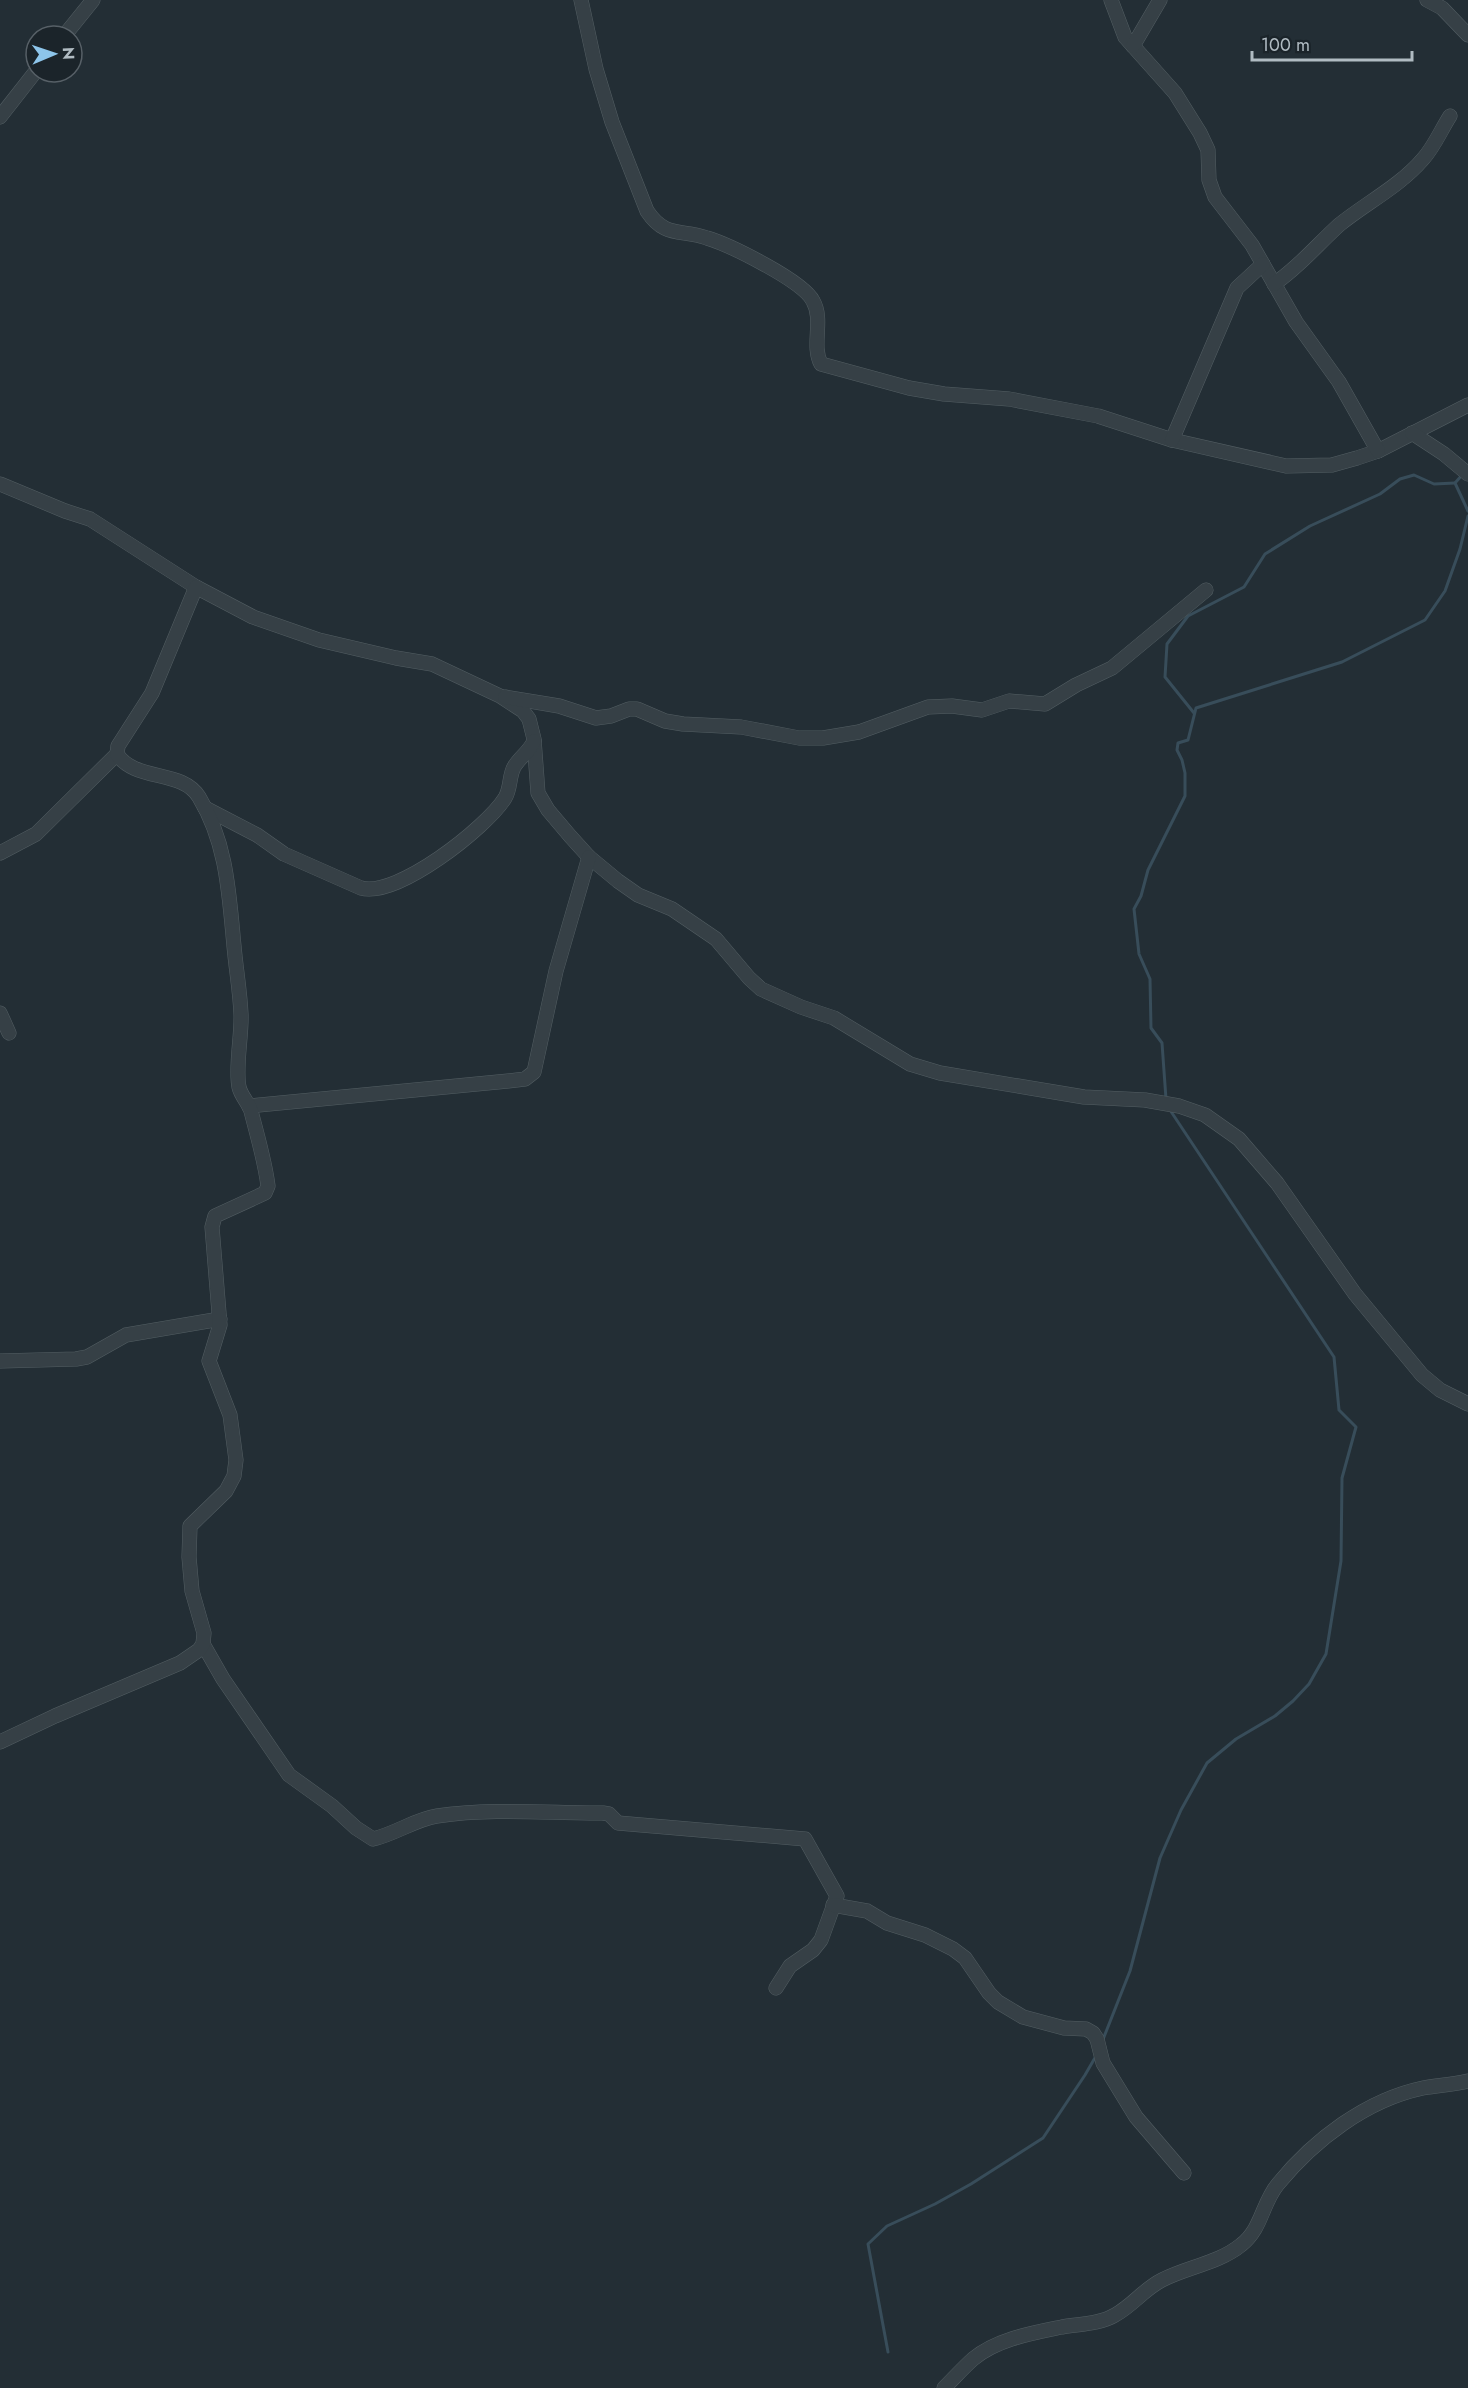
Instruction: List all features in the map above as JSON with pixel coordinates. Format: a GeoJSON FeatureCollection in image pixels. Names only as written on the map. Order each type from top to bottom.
{"type":"FeatureCollection","features":[{"type":"Feature","properties":{"kind":"street"},"geometry":{"type":"LineString","coordinates":[[74,24],[93,0]]}},
{"type":"Feature","properties":{"kind":"street"},"geometry":{"type":"LineString","coordinates":[[581,0],[596,69],[609,111],[647,211],[656,224],[665,230],[692,234],[722,244],[780,274],[810,297],[816,310],[817,356],[821,364],[909,388],[944,394],[1018,400],[1098,416],[1172,440],[1286,466],[1332,465],[1378,451],[1468,405]]}},
{"type":"Feature","properties":{"kind":"street"},"geometry":{"type":"LineString","coordinates":[[1111,0],[1125,37],[1175,93],[1190,114],[1208,150],[1209,180],[1215,197],[1235,220],[1296,322],[1339,382],[1378,451]]}},
{"type":"Feature","properties":{"kind":"street"},"geometry":{"type":"LineString","coordinates":[[1133,46],[1160,0]]}},
{"type":"Feature","properties":{"kind":"street"},"geometry":{"type":"LineString","coordinates":[[1427,0],[1442,9],[1468,35]]}},
{"type":"Feature","properties":{"kind":"street"},"geometry":{"type":"LineString","coordinates":[[0,117],[26,84]]}},
{"type":"Feature","properties":{"kind":"street"},"geometry":{"type":"LineString","coordinates":[[1274,284],[1298,266],[1344,222],[1378,198],[1416,166],[1430,150],[1450,116]]}},
{"type":"Feature","properties":{"kind":"street"},"geometry":{"type":"LineString","coordinates":[[1172,440],[1237,288],[1263,264]]}},
{"type":"Feature","properties":{"kind":"street"},"geometry":{"type":"LineString","coordinates":[[1412,433],[1444,454],[1468,474]]}},
{"type":"Feature","properties":{"kind":"street"},"geometry":{"type":"LineString","coordinates":[[0,484],[98,523],[196,586],[264,621],[318,640],[432,664],[500,696],[523,711],[529,718],[534,739],[537,785],[541,801],[589,857],[638,894],[672,909],[702,928],[716,939],[749,978],[761,988],[801,1006],[834,1017],[910,1064],[951,1075],[1084,1097],[1145,1100],[1179,1106],[1205,1115],[1239,1139],[1277,1183],[1355,1294],[1422,1375],[1440,1390],[1468,1404]]}},
{"type":"Feature","properties":{"kind":"street"},"geometry":{"type":"LineString","coordinates":[[0,853],[36,834],[117,754],[118,746],[152,693],[196,586]]}},
{"type":"Feature","properties":{"kind":"street"},"geometry":{"type":"LineString","coordinates":[[500,696],[559,706],[596,718],[605,718],[629,709],[637,709],[665,721],[683,724],[741,727],[799,738],[835,736],[859,732],[928,707],[941,705],[982,710],[1009,701],[1045,704],[1076,685],[1112,668],[1206,590]]}},
{"type":"Feature","properties":{"kind":"street"},"geometry":{"type":"LineString","coordinates":[[205,808],[257,835],[284,854],[361,888],[374,890],[395,885],[428,867],[480,825],[504,800],[513,768],[531,748],[534,739]]}},
{"type":"Feature","properties":{"kind":"street"},"geometry":{"type":"LineString","coordinates":[[117,754],[123,763],[189,787],[197,794],[205,808],[223,856],[230,893],[241,1013],[238,1084],[249,1106],[268,1186],[265,1193],[221,1212],[213,1221],[212,1241],[220,1318],[218,1337],[209,1361],[226,1399],[236,1460],[234,1476],[226,1491],[190,1526],[189,1557],[192,1591],[203,1627],[203,1644],[223,1679],[289,1775],[373,1839],[403,1830],[435,1816],[495,1813],[603,1813],[609,1814],[618,1823],[800,1837],[807,1841],[837,1893],[821,1940],[813,1950],[790,1966],[776,1988]]}},
{"type":"Feature","properties":{"kind":"street"},"geometry":{"type":"LineString","coordinates":[[249,1106],[508,1081],[525,1078],[534,1072],[556,971],[589,857]]}},
{"type":"Feature","properties":{"kind":"street"},"geometry":{"type":"LineString","coordinates":[[0,1013],[9,1034]]}},
{"type":"Feature","properties":{"kind":"street"},"geometry":{"type":"LineString","coordinates":[[0,1361],[87,1357],[126,1335],[220,1318]]}},
{"type":"Feature","properties":{"kind":"street"},"geometry":{"type":"LineString","coordinates":[[0,1742],[180,1663],[194,1655],[203,1644]]}},
{"type":"Feature","properties":{"kind":"street"},"geometry":{"type":"LineString","coordinates":[[833,1905],[867,1911],[889,1924],[925,1935],[953,1949],[965,1958],[989,1993],[998,2002],[1023,2017],[1064,2028],[1086,2029],[1093,2032],[1103,2063],[1136,2117],[1184,2173]]}},
{"type":"Feature","properties":{"kind":"street"},"geometry":{"type":"LineString","coordinates":[[944,2388],[974,2359],[987,2350],[1012,2339],[1113,2317],[1162,2279],[1226,2254],[1241,2245],[1256,2230],[1272,2190],[1291,2168],[1331,2133],[1359,2114],[1389,2098],[1423,2088],[1468,2081]]}},
{"type":"Feature","properties":{"kind":"waterway"},"geometry":{"type":"LineString","coordinates":[[1463,474],[1455,483],[1468,511]]}},
{"type":"Feature","properties":{"kind":"waterway"},"geometry":{"type":"LineString","coordinates":[[1194,713],[1165,677],[1167,644],[1188,616],[1244,587],[1265,554],[1310,526],[1380,494],[1400,479],[1414,475],[1434,484],[1455,483]]}},
{"type":"Feature","properties":{"kind":"waterway"},"geometry":{"type":"LineString","coordinates":[[1166,1099],[1162,1043],[1151,1028],[1150,979],[1139,954],[1134,909],[1141,896],[1148,870],[1185,796],[1185,773],[1177,750],[1178,743],[1188,740],[1196,708],[1342,662],[1425,620],[1445,591],[1460,549],[1468,516]]}},
{"type":"Feature","properties":{"kind":"waterway"},"geometry":{"type":"LineString","coordinates":[[1102,2042],[1130,1971],[1160,1858],[1181,1810],[1207,1763],[1236,1739],[1275,1716],[1293,1701],[1309,1684],[1326,1654],[1341,1561],[1342,1478],[1356,1427],[1339,1410],[1334,1357],[1170,1110]]}},
{"type":"Feature","properties":{"kind":"waterway"},"geometry":{"type":"LineString","coordinates":[[888,2352],[868,2244],[887,2226],[971,2184],[1043,2138],[1096,2056]]}}]}
